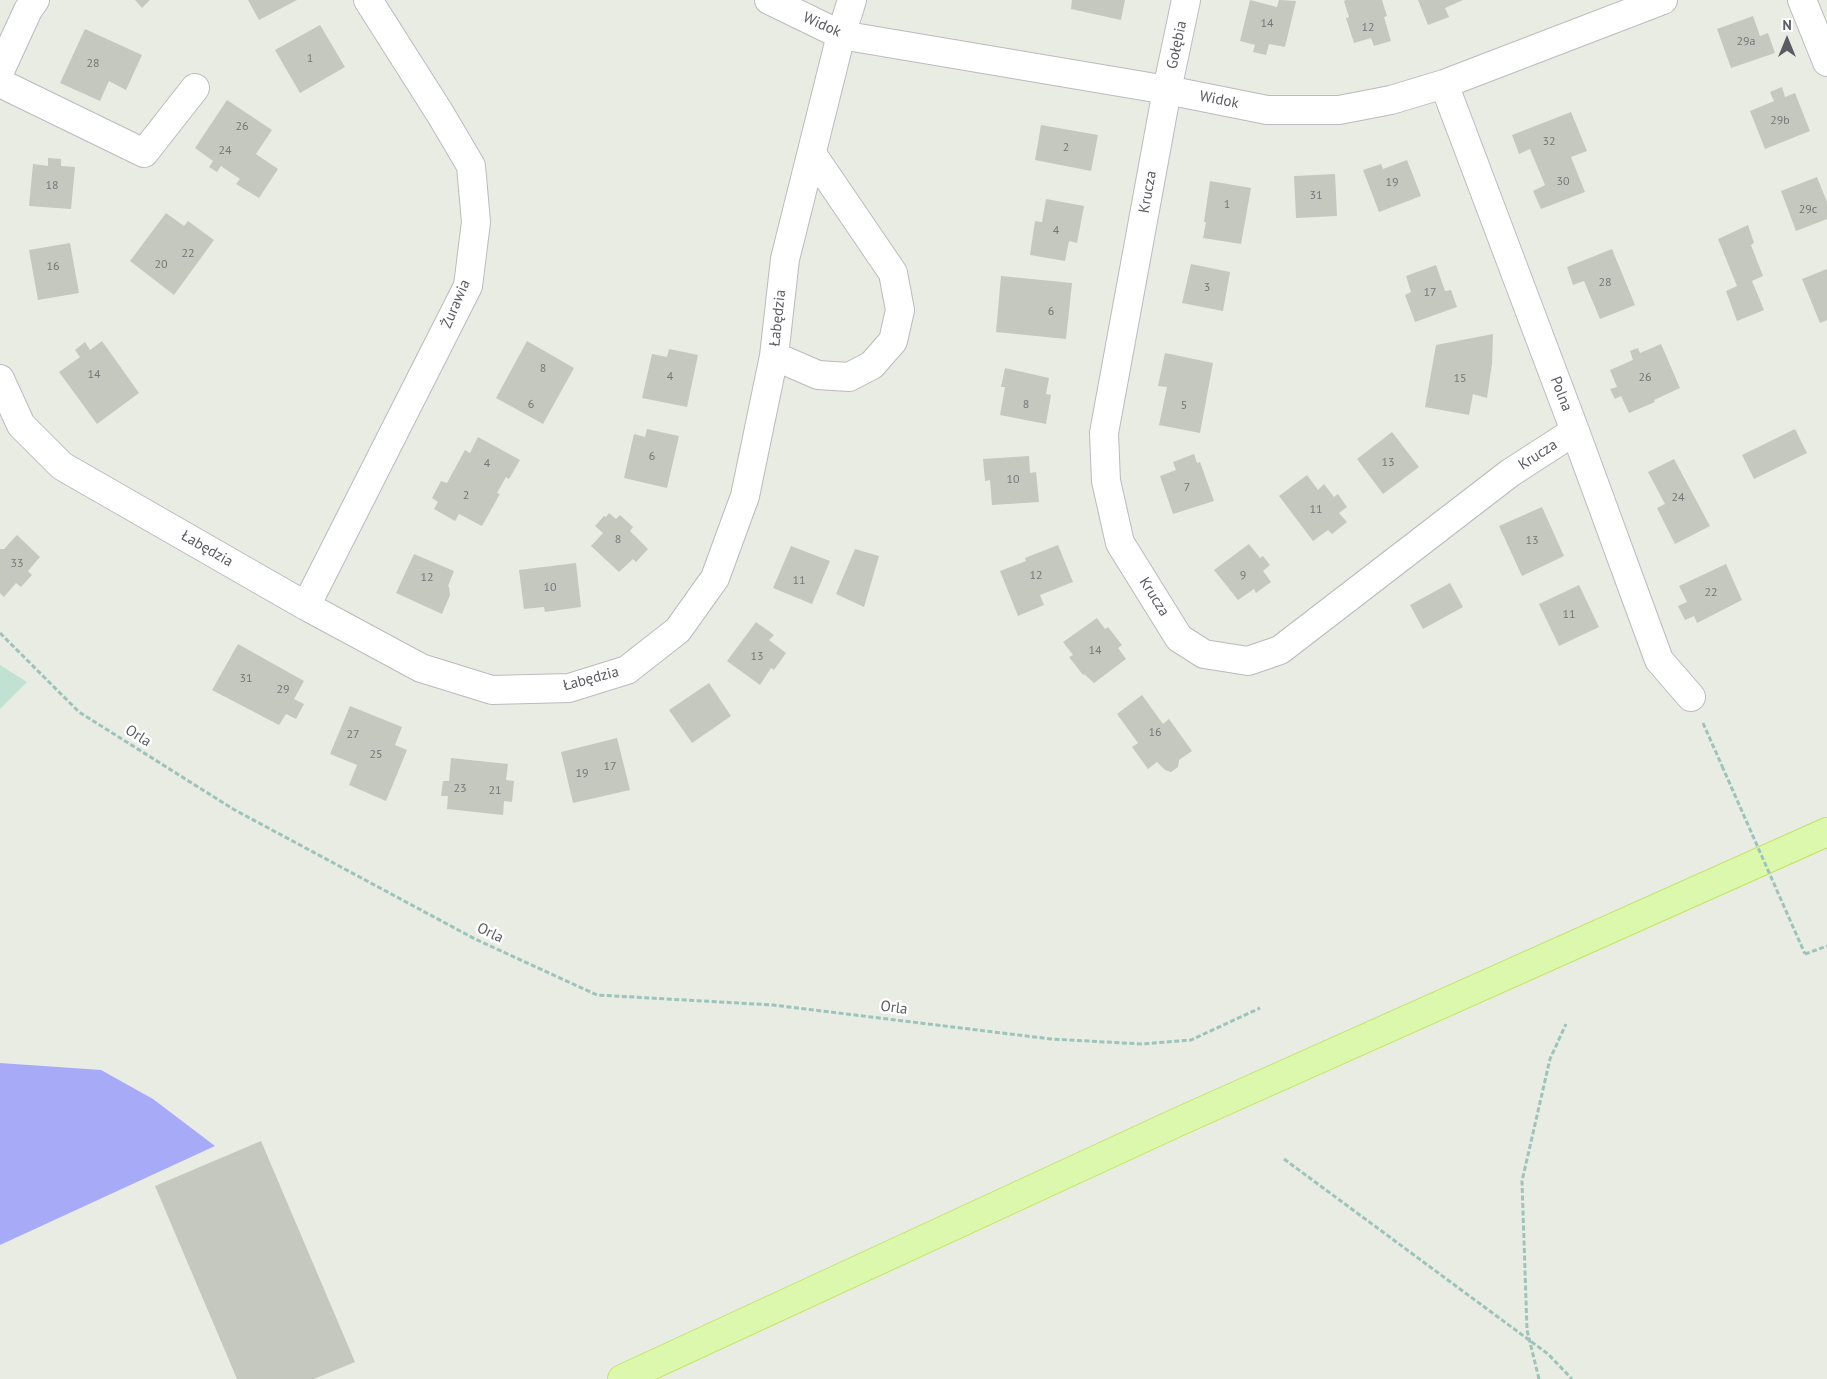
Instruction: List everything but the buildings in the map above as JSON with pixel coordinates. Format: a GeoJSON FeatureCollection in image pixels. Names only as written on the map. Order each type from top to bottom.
{"type":"FeatureCollection","features":[{"type":"Feature","properties":{"kind":"main road"},"geometry":{"type":"LineString","coordinates":[[622,1379],[1178,1122],[1827,832]]}},
{"type":"Feature","properties":{"kind":"street"},"geometry":{"type":"LineString","coordinates":[[0,71],[28,10],[35,0]]}},
{"type":"Feature","properties":{"kind":"street","name":"Żurawia"},"geometry":{"type":"LineString","coordinates":[[306,606],[468,286],[476,222],[470,166],[441,115],[368,0]]}},
{"type":"Feature","properties":{"kind":"street","name":"Widok"},"geometry":{"type":"LineString","coordinates":[[769,0],[841,35],[1167,90],[1267,110],[1339,110],[1391,100],[1444,84],[1663,0]]}},
{"type":"Feature","properties":{"kind":"street","name":"Łabędzia"},"geometry":{"type":"LineString","coordinates":[[0,379],[21,425],[62,466],[306,606],[421,668],[492,690],[569,688],[627,670],[678,630],[715,578],[745,496],[774,356],[785,259],[841,35],[852,0]]}},
{"type":"Feature","properties":{"kind":"street","name":"Gołębia"},"geometry":{"type":"LineString","coordinates":[[1167,90],[1186,0]]}},
{"type":"Feature","properties":{"kind":"street"},"geometry":{"type":"LineString","coordinates":[[1802,0],[1827,62]]}},
{"type":"Feature","properties":{"kind":"street"},"geometry":{"type":"LineString","coordinates":[[0,83],[144,153],[195,88]]}},
{"type":"Feature","properties":{"kind":"street","name":"Polna"},"geometry":{"type":"LineString","coordinates":[[1444,84],[1659,660],[1692,697]]}},
{"type":"Feature","properties":{"kind":"street","name":"Krucza"},"geometry":{"type":"LineString","coordinates":[[1167,90],[1104,433],[1106,481],[1120,543],[1179,638],[1204,654],[1248,661],[1280,650],[1510,473],[1575,431]]}},
{"type":"Feature","properties":{"kind":"street"},"geometry":{"type":"LineString","coordinates":[[774,356],[818,375],[849,377],[872,365],[893,341],[900,310],[893,273],[812,154]]}},
{"type":"Feature","properties":{"kind":"path","name":"Orla"},"geometry":{"type":"LineString","coordinates":[[0,633],[79,712],[233,809],[476,939],[597,996],[773,1005],[1051,1039],[1142,1044],[1191,1040],[1260,1008]]}},
{"type":"Feature","properties":{"kind":"path"},"geometry":{"type":"LineString","coordinates":[[1692,697],[1805,954],[1827,946]]}},
{"type":"Feature","properties":{"kind":"path"},"geometry":{"type":"LineString","coordinates":[[1538,1379],[1527,1330],[1522,1181],[1550,1059],[1566,1024]]}},
{"type":"Feature","properties":{"kind":"path"},"geometry":{"type":"LineString","coordinates":[[1284,1159],[1548,1354],[1572,1379]]}},
{"type":"Feature","properties":{"kind":"green space"},"geometry":{"type":"Polygon","coordinates":[[[0,665],[27,682],[0,709],[0,665]]]}},
{"type":"Feature","properties":{"kind":"water"},"geometry":{"type":"Polygon","coordinates":[[[0,1063],[101,1070],[153,1099],[215,1146],[0,1245],[0,1063]]]}}]}
